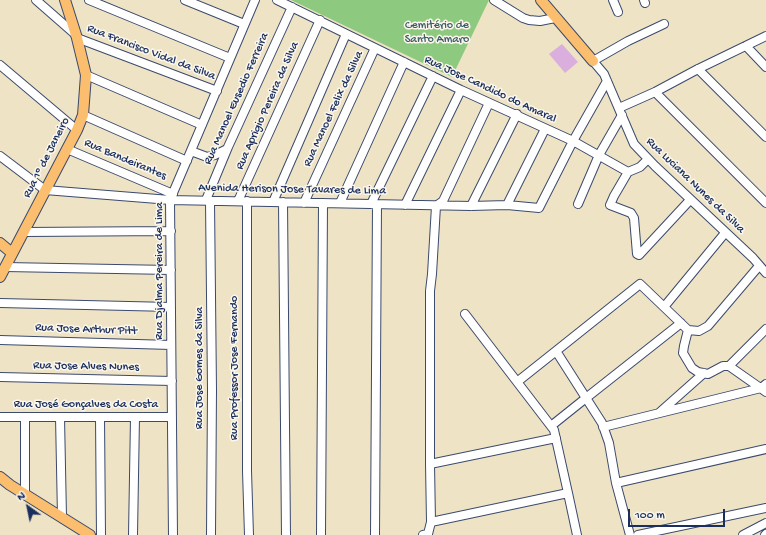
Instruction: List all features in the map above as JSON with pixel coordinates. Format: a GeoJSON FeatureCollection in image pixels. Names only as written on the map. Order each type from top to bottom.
{"type":"FeatureCollection","features":[{"type":"Feature","properties":{"kind":"main road","name":"Rua 1º de Janeiro"},"geometry":{"type":"LineString","coordinates":[[0,277],[77,130],[82,115],[86,75],[77,36],[65,0]]}},
{"type":"Feature","properties":{"kind":"main road"},"geometry":{"type":"LineString","coordinates":[[541,0],[593,61]]}},
{"type":"Feature","properties":{"kind":"main road"},"geometry":{"type":"LineString","coordinates":[[0,243],[12,253]]}},
{"type":"Feature","properties":{"kind":"main road"},"geometry":{"type":"LineString","coordinates":[[0,477],[90,535]]}},
{"type":"Feature","properties":{"kind":"street"},"geometry":{"type":"LineString","coordinates":[[36,0],[77,36]]}},
{"type":"Feature","properties":{"kind":"street"},"geometry":{"type":"LineString","coordinates":[[89,0],[230,58]]}},
{"type":"Feature","properties":{"kind":"street"},"geometry":{"type":"LineString","coordinates":[[185,0],[244,24]]}},
{"type":"Feature","properties":{"kind":"street","name":"Rua Djalma Pereira de Lima"},"geometry":{"type":"LineString","coordinates":[[173,535],[171,345],[172,197],[255,0]]}},
{"type":"Feature","properties":{"kind":"street","name":"Rua Jose Candido do Amaral"},"geometry":{"type":"LineString","coordinates":[[277,0],[461,90],[516,114],[599,155],[628,172]]}},
{"type":"Feature","properties":{"kind":"street"},"geometry":{"type":"LineString","coordinates":[[494,0],[523,18],[529,20],[540,22],[555,18]]}},
{"type":"Feature","properties":{"kind":"street"},"geometry":{"type":"LineString","coordinates":[[613,0],[618,12]]}},
{"type":"Feature","properties":{"kind":"street","name":"Rua Manoel Eusedio Ferreira"},"geometry":{"type":"LineString","coordinates":[[208,200],[227,149],[292,7]]}},
{"type":"Feature","properties":{"kind":"street","name":"Rua Aprigio Pereira da Silva"},"geometry":{"type":"LineString","coordinates":[[238,201],[320,20]]}},
{"type":"Feature","properties":{"kind":"street"},"geometry":{"type":"LineString","coordinates":[[593,61],[628,41],[664,24]]}},
{"type":"Feature","properties":{"kind":"street"},"geometry":{"type":"LineString","coordinates":[[273,202],[346,34]]}},
{"type":"Feature","properties":{"kind":"street","name":"Rua Francisco Vidal da Silva"},"geometry":{"type":"LineString","coordinates":[[77,36],[217,91]]}},
{"type":"Feature","properties":{"kind":"street"},"geometry":{"type":"LineString","coordinates":[[578,204],[599,155],[621,112],[698,69],[766,36]]}},
{"type":"Feature","properties":{"kind":"street"},"geometry":{"type":"LineString","coordinates":[[746,46],[766,67]]}},
{"type":"Feature","properties":{"kind":"street","name":"Rua Manoel Felix da Silva"},"geometry":{"type":"LineString","coordinates":[[304,203],[375,48]]}},
{"type":"Feature","properties":{"kind":"street","name":"Rua Luciana Nunes da Silva"},"geometry":{"type":"LineString","coordinates":[[593,61],[604,74],[634,144],[766,273]]}},
{"type":"Feature","properties":{"kind":"street"},"geometry":{"type":"LineString","coordinates":[[340,204],[404,62]]}},
{"type":"Feature","properties":{"kind":"street"},"geometry":{"type":"LineString","coordinates":[[0,65],[77,130]]}},
{"type":"Feature","properties":{"kind":"street"},"geometry":{"type":"LineString","coordinates":[[698,69],[766,137]]}},
{"type":"Feature","properties":{"kind":"street"},"geometry":{"type":"LineString","coordinates":[[86,75],[202,125]]}},
{"type":"Feature","properties":{"kind":"street"},"geometry":{"type":"LineString","coordinates":[[375,535],[374,204],[434,76]]}},
{"type":"Feature","properties":{"kind":"street"},"geometry":{"type":"LineString","coordinates":[[573,142],[607,81]]}},
{"type":"Feature","properties":{"kind":"street"},"geometry":{"type":"LineString","coordinates":[[406,205],[461,90]]}},
{"type":"Feature","properties":{"kind":"street"},"geometry":{"type":"LineString","coordinates":[[655,92],[766,203]]}},
{"type":"Feature","properties":{"kind":"street"},"geometry":{"type":"LineString","coordinates":[[423,535],[428,534],[431,522],[430,291],[436,206],[443,201],[489,103]]}},
{"type":"Feature","properties":{"kind":"street"},"geometry":{"type":"LineString","coordinates":[[472,206],[516,114]]}},
{"type":"Feature","properties":{"kind":"street"},"geometry":{"type":"LineString","coordinates":[[82,115],[187,161]]}},
{"type":"Feature","properties":{"kind":"street"},"geometry":{"type":"LineString","coordinates":[[507,205],[545,129]]}},
{"type":"Feature","properties":{"kind":"street","name":"Avenida Herison Jose Tavares de Lima"},"geometry":{"type":"LineString","coordinates":[[45,190],[208,200],[436,206],[507,205],[540,208],[573,142]]}},
{"type":"Feature","properties":{"kind":"street","name":"Rua Bandeirantes"},"geometry":{"type":"LineString","coordinates":[[67,149],[172,197]]}},
{"type":"Feature","properties":{"kind":"street"},"geometry":{"type":"LineString","coordinates":[[207,157],[227,149]]}},
{"type":"Feature","properties":{"kind":"street"},"geometry":{"type":"LineString","coordinates":[[191,151],[207,157],[215,164],[218,171]]}},
{"type":"Feature","properties":{"kind":"street"},"geometry":{"type":"LineString","coordinates":[[0,156],[45,190]]}},
{"type":"Feature","properties":{"kind":"street"},"geometry":{"type":"LineString","coordinates":[[648,159],[640,167],[628,172],[610,205],[631,213],[634,218],[638,255],[690,200]]}},
{"type":"Feature","properties":{"kind":"street","name":"Rua Jose Gomes da Silva"},"geometry":{"type":"LineString","coordinates":[[208,200],[212,390],[212,535]]}},
{"type":"Feature","properties":{"kind":"street","name":"Rua Professor Jose Fernando"},"geometry":{"type":"LineString","coordinates":[[247,201],[247,471],[249,535]]}},
{"type":"Feature","properties":{"kind":"street"},"geometry":{"type":"LineString","coordinates":[[283,202],[286,535]]}},
{"type":"Feature","properties":{"kind":"street"},"geometry":{"type":"LineString","coordinates":[[321,535],[324,203]]}},
{"type":"Feature","properties":{"kind":"street"},"geometry":{"type":"LineString","coordinates":[[24,232],[171,231]]}},
{"type":"Feature","properties":{"kind":"street"},"geometry":{"type":"LineString","coordinates":[[664,307],[725,233]]}},
{"type":"Feature","properties":{"kind":"street"},"geometry":{"type":"LineString","coordinates":[[517,382],[640,284],[688,330],[699,331],[708,326],[759,266]]}},
{"type":"Feature","properties":{"kind":"street"},"geometry":{"type":"LineString","coordinates":[[5,267],[171,270]]}},
{"type":"Feature","properties":{"kind":"street"},"geometry":{"type":"LineString","coordinates":[[0,302],[171,306]]}},
{"type":"Feature","properties":{"kind":"street"},"geometry":{"type":"LineString","coordinates":[[465,314],[554,430],[577,535]]}},
{"type":"Feature","properties":{"kind":"street"},"geometry":{"type":"LineString","coordinates":[[551,426],[681,323]]}},
{"type":"Feature","properties":{"kind":"street"},"geometry":{"type":"LineString","coordinates":[[729,366],[766,329]]}},
{"type":"Feature","properties":{"kind":"street"},"geometry":{"type":"LineString","coordinates":[[688,330],[683,353],[692,368],[698,372],[708,374],[723,366],[729,366],[764,388]]}},
{"type":"Feature","properties":{"kind":"street","name":"Rua Jose Arthur Pitt"},"geometry":{"type":"LineString","coordinates":[[0,340],[171,345]]}},
{"type":"Feature","properties":{"kind":"street"},"geometry":{"type":"LineString","coordinates":[[556,351],[603,427],[609,443],[616,483],[630,535]]}},
{"type":"Feature","properties":{"kind":"street"},"geometry":{"type":"LineString","coordinates":[[658,414],[704,373]]}},
{"type":"Feature","properties":{"kind":"street","name":"Rua Jose Alves Nunes"},"geometry":{"type":"LineString","coordinates":[[0,377],[172,381]]}},
{"type":"Feature","properties":{"kind":"street"},"geometry":{"type":"LineString","coordinates":[[603,427],[764,388]]}},
{"type":"Feature","properties":{"kind":"street","name":"Rua José Gonçalves da Costa"},"geometry":{"type":"LineString","coordinates":[[0,417],[172,418]]}},
{"type":"Feature","properties":{"kind":"street"},"geometry":{"type":"LineString","coordinates":[[25,494],[26,417]]}},
{"type":"Feature","properties":{"kind":"street"},"geometry":{"type":"LineString","coordinates":[[60,417],[62,517]]}},
{"type":"Feature","properties":{"kind":"street"},"geometry":{"type":"LineString","coordinates":[[100,417],[101,535]]}},
{"type":"Feature","properties":{"kind":"street"},"geometry":{"type":"LineString","coordinates":[[134,535],[135,417]]}},
{"type":"Feature","properties":{"kind":"street"},"geometry":{"type":"LineString","coordinates":[[430,464],[556,438]]}},
{"type":"Feature","properties":{"kind":"street"},"geometry":{"type":"LineString","coordinates":[[616,483],[766,449]]}},
{"type":"Feature","properties":{"kind":"street"},"geometry":{"type":"LineString","coordinates":[[431,522],[568,493]]}},
{"type":"Feature","properties":{"kind":"street"},"geometry":{"type":"LineString","coordinates":[[638,535],[766,508]]}},
{"type":"Feature","properties":{"kind":"street"},"geometry":{"type":"LineString","coordinates":[[743,535],[766,523]]}},
{"type":"Feature","properties":{"kind":"green space","name":"Cemitério de Santo Amaro"},"geometry":{"type":"Polygon","coordinates":[[[291,0],[489,0],[452,77],[291,0]]]}},
{"type":"Feature","properties":{"kind":"building"},"geometry":{"type":"Polygon","coordinates":[[[562,44],[578,62],[565,73],[549,54],[562,44]]]}}]}
